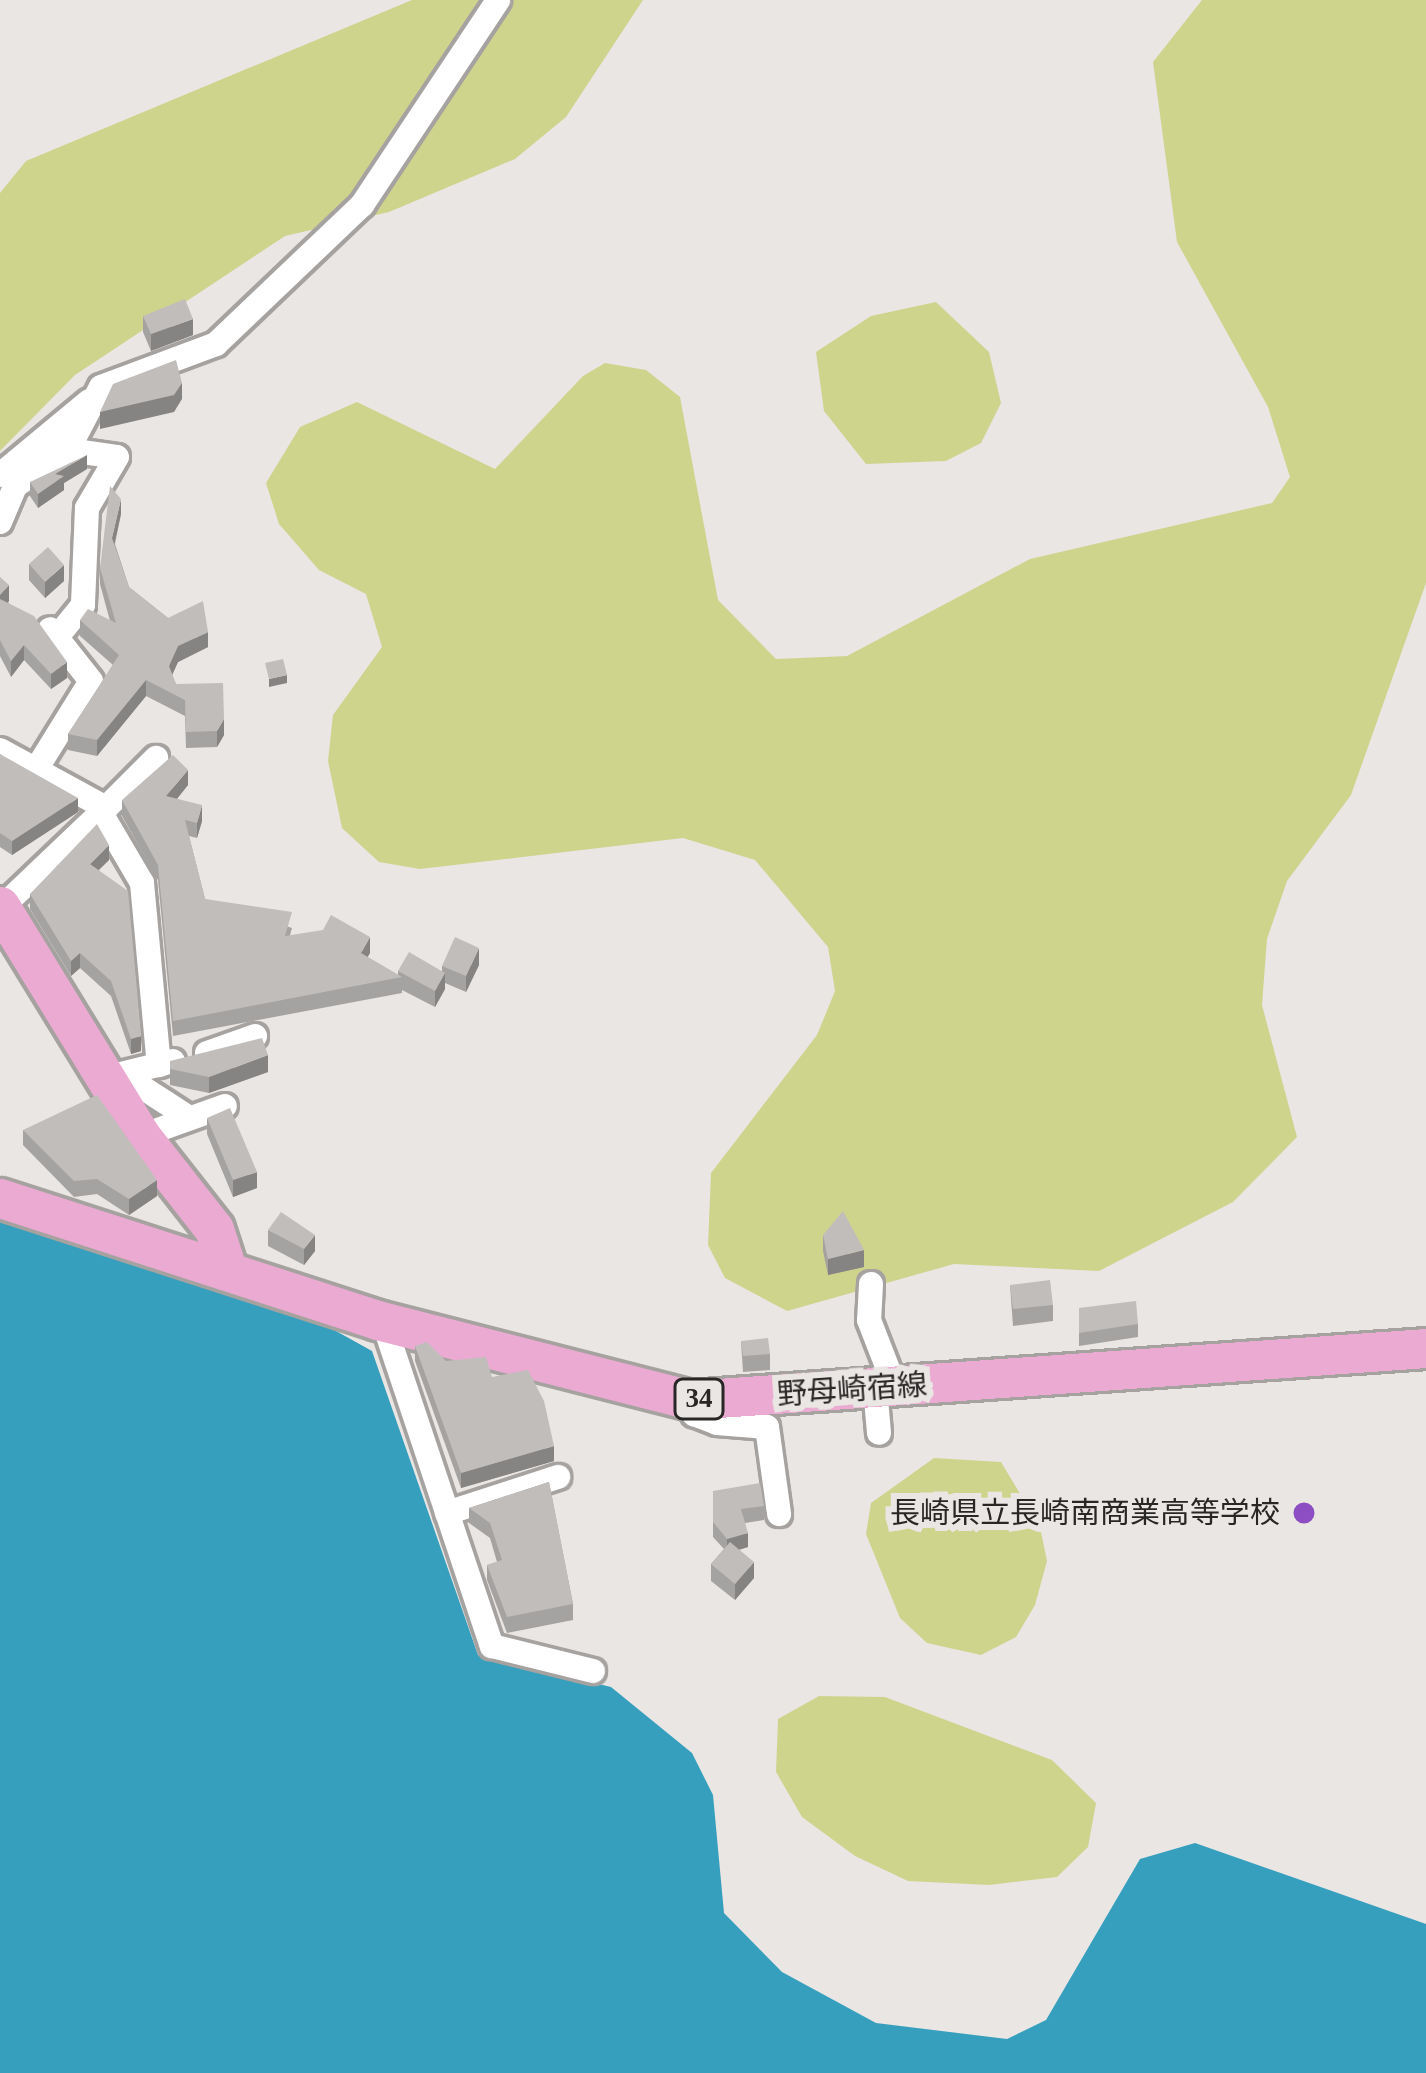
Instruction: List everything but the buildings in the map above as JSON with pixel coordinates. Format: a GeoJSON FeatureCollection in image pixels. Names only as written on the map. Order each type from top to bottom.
{"type":"FeatureCollection","features":[{"type":"Feature","properties":{"kind":"main road"},"geometry":{"type":"LineString","coordinates":[[0,907],[141,1136],[214,1228],[226,1265]]}},
{"type":"Feature","properties":{"kind":"main road","name":"野母崎宿線"},"geometry":{"type":"LineString","coordinates":[[0,1198],[226,1265],[383,1321],[690,1400],[1426,1348]]}},
{"type":"Feature","properties":{"kind":"street"},"geometry":{"type":"LineString","coordinates":[[0,476],[93,399],[216,344],[362,206],[498,0]]}},
{"type":"Feature","properties":{"kind":"street"},"geometry":{"type":"LineString","coordinates":[[0,522],[15,486],[68,450],[93,399]]}},
{"type":"Feature","properties":{"kind":"street"},"geometry":{"type":"LineString","coordinates":[[37,768],[90,689],[54,632],[83,605],[87,508],[119,463],[110,448],[68,450]]}},
{"type":"Feature","properties":{"kind":"street"},"geometry":{"type":"LineString","coordinates":[[0,750],[104,810],[142,883],[159,1065]]}},
{"type":"Feature","properties":{"kind":"street"},"geometry":{"type":"LineString","coordinates":[[0,907],[156,758]]}},
{"type":"Feature","properties":{"kind":"street"},"geometry":{"type":"LineString","coordinates":[[110,1086],[159,1065],[255,1036]]}},
{"type":"Feature","properties":{"kind":"street"},"geometry":{"type":"LineString","coordinates":[[110,1086],[136,1084],[185,1115]]}},
{"type":"Feature","properties":{"kind":"street"},"geometry":{"type":"LineString","coordinates":[[141,1136],[185,1115],[225,1106]]}},
{"type":"Feature","properties":{"kind":"street"},"geometry":{"type":"LineString","coordinates":[[871,1284],[869,1319],[885,1388],[879,1433]]}},
{"type":"Feature","properties":{"kind":"street"},"geometry":{"type":"LineString","coordinates":[[383,1321],[491,1646],[593,1672]]}},
{"type":"Feature","properties":{"kind":"street"},"geometry":{"type":"LineString","coordinates":[[690,1400],[716,1423],[767,1426],[778,1514]]}},
{"type":"Feature","properties":{"kind":"street"},"geometry":{"type":"LineString","coordinates":[[447,1513],[558,1477]]}},
{"type":"Feature","properties":{"kind":"green space"},"geometry":{"type":"Polygon","coordinates":[[[412,0],[643,0],[566,117],[515,159],[389,212],[285,236],[75,375],[0,451],[0,193],[26,161],[412,0]]]}},
{"type":"Feature","properties":{"kind":"green space"},"geometry":{"type":"Polygon","coordinates":[[[1202,0],[1426,0],[1426,583],[1351,795],[1287,881],[1267,939],[1262,1005],[1297,1137],[1233,1202],[1099,1271],[954,1264],[787,1311],[725,1278],[708,1245],[711,1173],[817,1035],[835,991],[828,947],[755,860],[683,838],[420,869],[379,862],[342,828],[328,761],[333,715],[382,647],[366,594],[319,570],[279,524],[266,483],[300,427],[357,402],[495,469],[583,376],[605,363],[646,370],[680,397],[718,600],[776,659],[847,656],[1030,559],[1272,503],[1290,477],[1268,407],[1177,242],[1153,62],[1202,0]]]}},
{"type":"Feature","properties":{"kind":"green space"},"geometry":{"type":"Polygon","coordinates":[[[936,302],[989,352],[1001,403],[981,443],[946,461],[866,464],[824,411],[816,352],[871,316],[936,302]]]}},
{"type":"Feature","properties":{"kind":"green space"},"geometry":{"type":"Polygon","coordinates":[[[934,1458],[1001,1462],[1040,1527],[1047,1561],[1035,1605],[1016,1637],[981,1655],[927,1643],[900,1618],[866,1534],[871,1503],[934,1458]]]}},
{"type":"Feature","properties":{"kind":"green space"},"geometry":{"type":"Polygon","coordinates":[[[819,1696],[885,1697],[1052,1760],[1096,1803],[1088,1847],[1057,1877],[989,1885],[908,1881],[855,1856],[802,1817],[776,1772],[778,1719],[819,1696]]]}},
{"type":"Feature","properties":{"kind":"water"},"geometry":{"type":"Polygon","coordinates":[[[0,1214],[264,1291],[372,1351],[478,1655],[611,1687],[692,1753],[713,1795],[724,1913],[782,1972],[876,2023],[1007,2039],[1046,2020],[1140,1859],[1195,1843],[1426,1924],[1426,2073],[0,2073],[0,1214]]]}},
{"type":"Feature","properties":{"kind":"place","name":"長崎県立長崎南商業高等学校"},"geometry":{"type":"Point","coordinates":[1304,1513]}}]}
